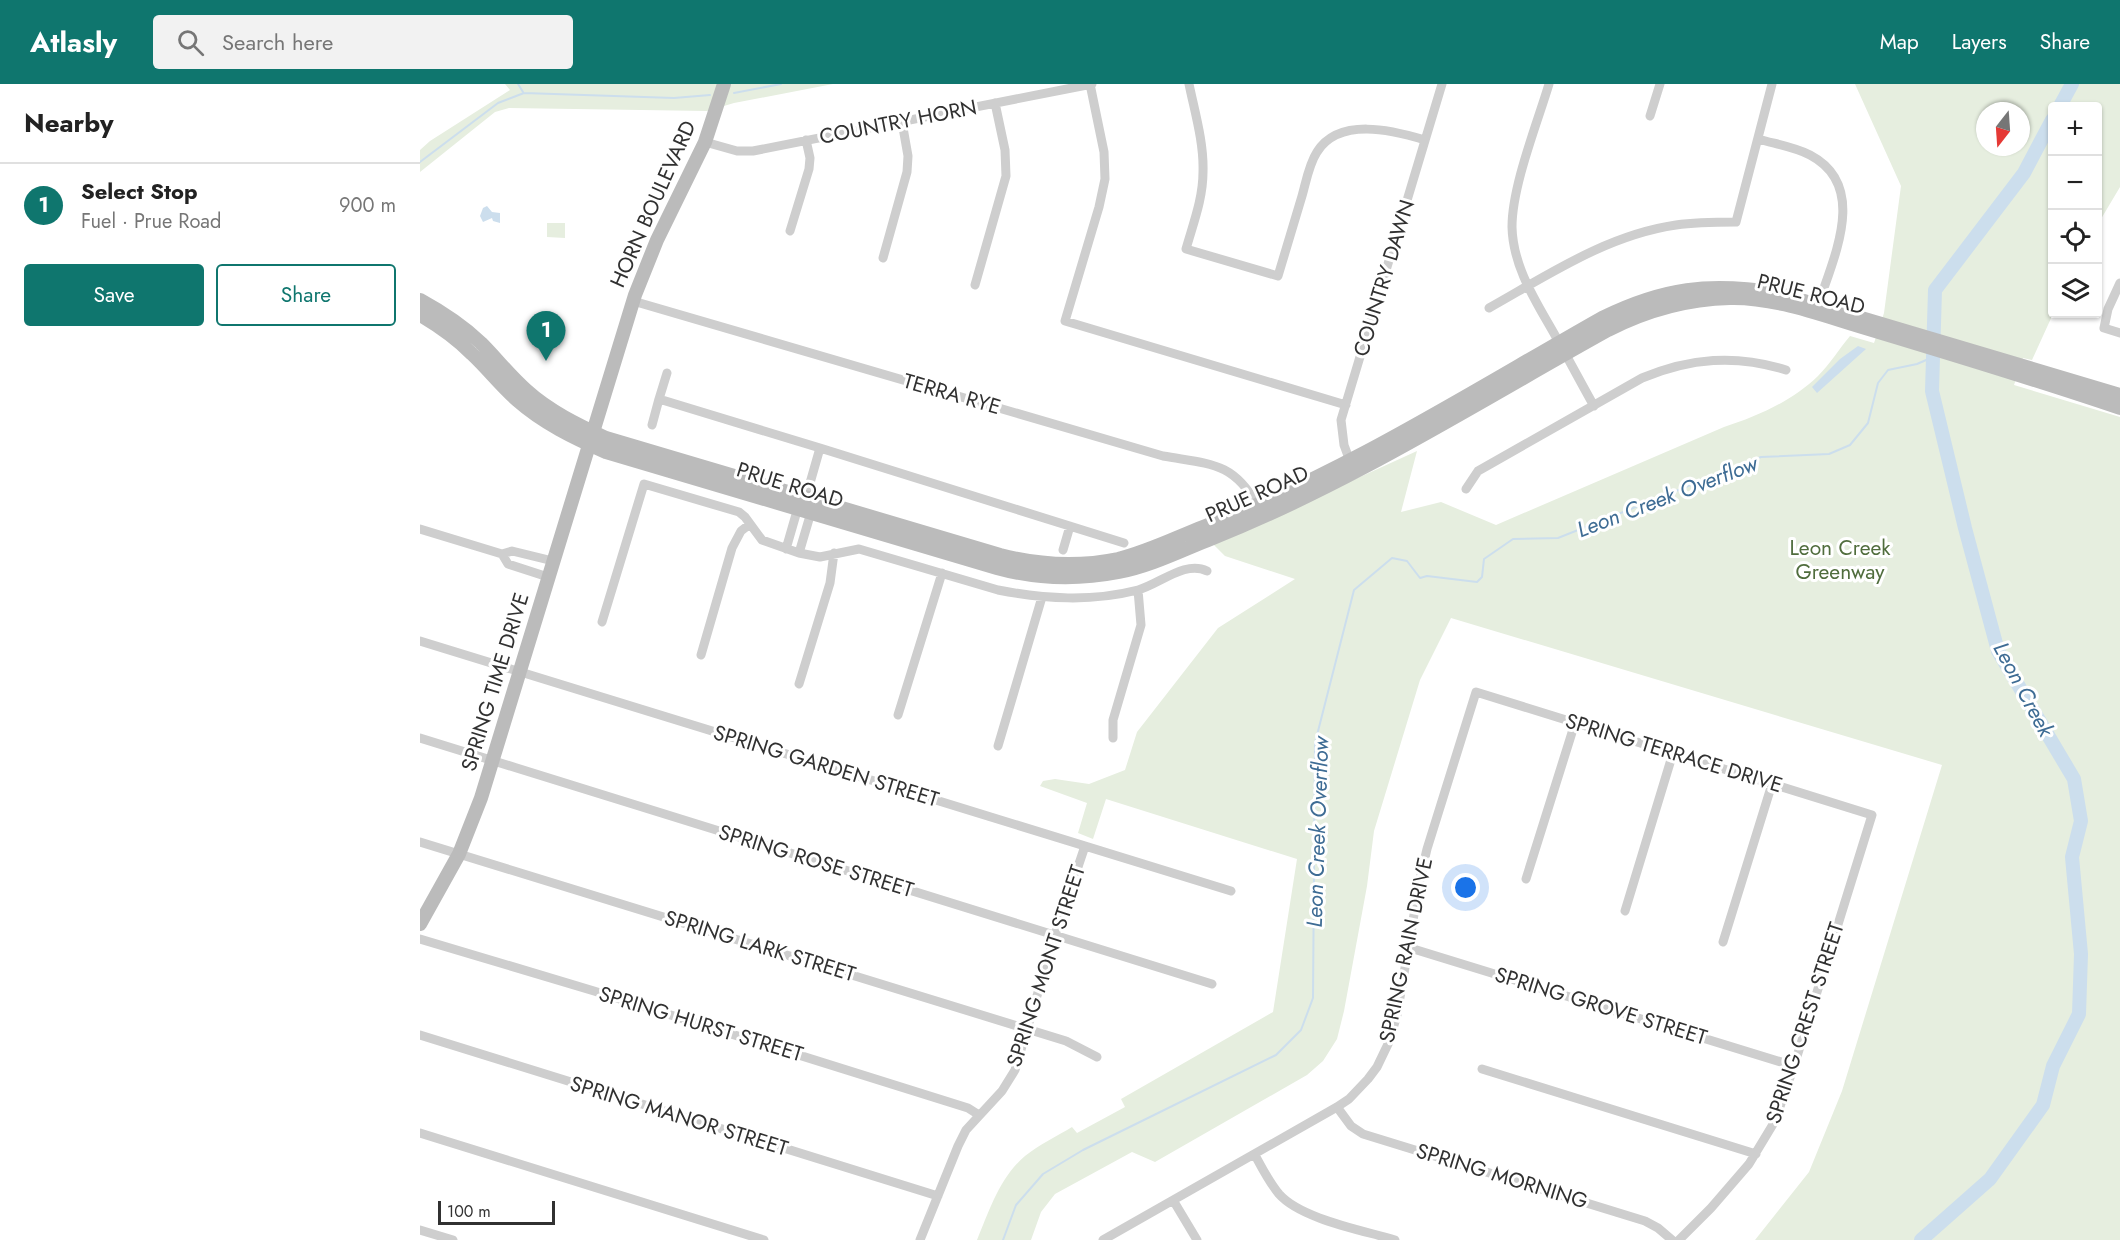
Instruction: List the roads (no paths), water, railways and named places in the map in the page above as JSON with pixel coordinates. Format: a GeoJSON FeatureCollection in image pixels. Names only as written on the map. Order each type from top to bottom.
{"type":"FeatureCollection","features":[{"type":"Feature","properties":{"kind":"main road","name":"HORN BOULEVARD"},"geometry":{"type":"LineString","coordinates":[[592,439],[633,301],[657,240],[705,142],[724,84]]}},
{"type":"Feature","properties":{"kind":"main road","name":"PRUE ROAD"},"geometry":{"type":"LineString","coordinates":[[1012,565],[1061,565],[1118,559],[1141,552],[1352,466],[1431,431],[1562,348],[1630,318],[1678,303],[1732,298],[1817,309],[2025,372],[2120,395]]}},
{"type":"Feature","properties":{"kind":"main road","name":"PRUE ROAD"},"geometry":{"type":"LineString","coordinates":[[421,305],[518,401],[561,430],[592,439],[606,452],[806,503],[1062,578],[1121,572],[1145,565],[1246,524],[1352,466]]}},
{"type":"Feature","properties":{"kind":"main road","name":"PRUE ROAD"},"geometry":{"type":"LineString","coordinates":[[2025,372],[2120,408]]}},
{"type":"Feature","properties":{"kind":"main road","name":"SPRING TIME DRIVE"},"geometry":{"type":"LineString","coordinates":[[420,924],[459,854],[472,824],[592,439]]}},
{"type":"Feature","properties":{"kind":"street","name":"COUNTRY HORN"},"geometry":{"type":"LineString","coordinates":[[705,142],[737,151],[753,151],[1091,84]]}},
{"type":"Feature","properties":{"kind":"street"},"geometry":{"type":"LineString","coordinates":[[1091,84],[1104,152],[1105,178],[1099,207],[1065,321],[1346,405]]}},
{"type":"Feature","properties":{"kind":"street"},"geometry":{"type":"LineString","coordinates":[[1189,84],[1201,145],[1203,172],[1197,212],[1186,249],[1278,276],[1312,161],[1324,142],[1339,134],[1368,130],[1401,133],[1425,140]]}},
{"type":"Feature","properties":{"kind":"street","name":"COUNTRY DAWN"},"geometry":{"type":"LineString","coordinates":[[1352,466],[1341,430],[1341,420],[1442,84]]}},
{"type":"Feature","properties":{"kind":"street"},"geometry":{"type":"LineString","coordinates":[[1549,84],[1514,206],[1512,228],[1516,251],[1527,286],[1594,406]]}},
{"type":"Feature","properties":{"kind":"street"},"geometry":{"type":"LineString","coordinates":[[1650,116],[1660,84]]}},
{"type":"Feature","properties":{"kind":"street"},"geometry":{"type":"LineString","coordinates":[[1489,308],[1587,252],[1625,238],[1675,225],[1736,222],[1772,84]]}},
{"type":"Feature","properties":{"kind":"street"},"geometry":{"type":"LineString","coordinates":[[975,285],[1006,176],[1005,150],[995,103]]}},
{"type":"Feature","properties":{"kind":"street"},"geometry":{"type":"LineString","coordinates":[[883,258],[907,172],[908,156],[902,122]]}},
{"type":"Feature","properties":{"kind":"street"},"geometry":{"type":"LineString","coordinates":[[1758,139],[1818,160],[1835,179],[1843,199],[1844,218],[1817,309]]}},
{"type":"Feature","properties":{"kind":"street"},"geometry":{"type":"LineString","coordinates":[[790,231],[808,170],[810,158],[806,140]]}},
{"type":"Feature","properties":{"kind":"street"},"geometry":{"type":"LineString","coordinates":[[2120,283],[2104,328],[2120,333]]}},
{"type":"Feature","properties":{"kind":"street","name":"TERRA RYE"},"geometry":{"type":"LineString","coordinates":[[633,301],[1163,456],[1201,461],[1236,476],[1248,488],[1257,505]]}},
{"type":"Feature","properties":{"kind":"street"},"geometry":{"type":"LineString","coordinates":[[1466,489],[1478,471],[1642,378],[1666,368],[1697,361],[1721,359],[1746,360],[1786,370]]}},
{"type":"Feature","properties":{"kind":"street"},"geometry":{"type":"LineString","coordinates":[[652,425],[667,373]]}},
{"type":"Feature","properties":{"kind":"street"},"geometry":{"type":"LineString","coordinates":[[660,399],[1124,543]]}},
{"type":"Feature","properties":{"kind":"street"},"geometry":{"type":"LineString","coordinates":[[799,553],[806,532],[806,503],[820,448]]}},
{"type":"Feature","properties":{"kind":"street"},"geometry":{"type":"LineString","coordinates":[[602,622],[644,484],[739,512],[762,540],[799,553],[820,557],[859,549],[998,590],[1042,597],[1088,598],[1152,586],[1186,568],[1194,567],[1207,571]]}},
{"type":"Feature","properties":{"kind":"street"},"geometry":{"type":"LineString","coordinates":[[786,549],[792,528],[806,503]]}},
{"type":"Feature","properties":{"kind":"street"},"geometry":{"type":"LineString","coordinates":[[701,655],[732,548],[741,531],[750,524]]}},
{"type":"Feature","properties":{"kind":"street"},"geometry":{"type":"LineString","coordinates":[[1063,550],[1070,526]]}},
{"type":"Feature","properties":{"kind":"street"},"geometry":{"type":"LineString","coordinates":[[792,528],[806,532]]}},
{"type":"Feature","properties":{"kind":"street"},"geometry":{"type":"LineString","coordinates":[[420,529],[502,554],[512,551],[553,561]]}},
{"type":"Feature","properties":{"kind":"street"},"geometry":{"type":"LineString","coordinates":[[520,568],[525,553]]}},
{"type":"Feature","properties":{"kind":"street"},"geometry":{"type":"LineString","coordinates":[[799,684],[830,583],[834,553]]}},
{"type":"Feature","properties":{"kind":"street"},"geometry":{"type":"LineString","coordinates":[[502,554],[508,564],[548,577]]}},
{"type":"Feature","properties":{"kind":"street"},"geometry":{"type":"LineString","coordinates":[[898,715],[942,573]]}},
{"type":"Feature","properties":{"kind":"street"},"geometry":{"type":"LineString","coordinates":[[1113,738],[1113,720],[1141,625],[1138,590]]}},
{"type":"Feature","properties":{"kind":"street"},"geometry":{"type":"LineString","coordinates":[[998,746],[1042,597]]}},
{"type":"Feature","properties":{"kind":"street","name":"SPRING GARDEN STREET"},"geometry":{"type":"LineString","coordinates":[[420,640],[1231,891]]}},
{"type":"Feature","properties":{"kind":"street","name":"SPRING TERRACE DRIVE"},"geometry":{"type":"LineString","coordinates":[[1476,692],[1872,815]]}},
{"type":"Feature","properties":{"kind":"street","name":"SPRING RAIN DRIVE"},"geometry":{"type":"LineString","coordinates":[[1103,1240],[1337,1107],[1368,1079],[1389,1042],[1427,849],[1476,692]]}},
{"type":"Feature","properties":{"kind":"street"},"geometry":{"type":"LineString","coordinates":[[1526,879],[1575,723]]}},
{"type":"Feature","properties":{"kind":"street","name":"SPRING ROSE STREET"},"geometry":{"type":"LineString","coordinates":[[420,738],[1212,984]]}},
{"type":"Feature","properties":{"kind":"street"},"geometry":{"type":"LineString","coordinates":[[1625,911],[1673,753]]}},
{"type":"Feature","properties":{"kind":"street"},"geometry":{"type":"LineString","coordinates":[[1723,942],[1772,784]]}},
{"type":"Feature","properties":{"kind":"street","name":"SPRING CREST STREET"},"geometry":{"type":"LineString","coordinates":[[1679,1240],[1730,1187],[1756,1154],[1778,1112],[1872,815]]}},
{"type":"Feature","properties":{"kind":"street","name":"SPRING LARK STREET"},"geometry":{"type":"LineString","coordinates":[[420,842],[1066,1041],[1097,1058]]}},
{"type":"Feature","properties":{"kind":"street","name":"SPRING MONT STREET"},"geometry":{"type":"LineString","coordinates":[[920,1240],[966,1130],[1006,1086],[1015,1070],[1055,934],[1085,846]]}},
{"type":"Feature","properties":{"kind":"street","name":"SPRING HURST STREET"},"geometry":{"type":"LineString","coordinates":[[420,939],[968,1108],[979,1115]]}},
{"type":"Feature","properties":{"kind":"street","name":"SPRING GROVE STREET"},"geometry":{"type":"LineString","coordinates":[[1407,947],[1794,1066]]}},
{"type":"Feature","properties":{"kind":"street","name":"SPRING MANOR STREET"},"geometry":{"type":"LineString","coordinates":[[420,1035],[938,1196]]}},
{"type":"Feature","properties":{"kind":"street"},"geometry":{"type":"LineString","coordinates":[[1482,1069],[1756,1154]]}},
{"type":"Feature","properties":{"kind":"street","name":"SPRING MORNING"},"geometry":{"type":"LineString","coordinates":[[1337,1107],[1346,1121],[1356,1131],[1363,1134],[1645,1221],[1672,1240]]}},
{"type":"Feature","properties":{"kind":"street"},"geometry":{"type":"LineString","coordinates":[[420,1133],[765,1240]]}},
{"type":"Feature","properties":{"kind":"street"},"geometry":{"type":"LineString","coordinates":[[1255,1155],[1280,1195],[1298,1209],[1395,1240]]}},
{"type":"Feature","properties":{"kind":"street"},"geometry":{"type":"LineString","coordinates":[[1173,1200],[1197,1240]]}},
{"type":"Feature","properties":{"kind":"street"},"geometry":{"type":"LineString","coordinates":[[420,1230],[453,1240]]}},
{"type":"Feature","properties":{"kind":"water"},"geometry":{"type":"Polygon","coordinates":[[[487,206],[492,212],[500,213],[500,223],[493,221],[492,218],[483,222],[480,216],[483,208],[487,206]]]}},
{"type":"Feature","properties":{"kind":"water"},"geometry":{"type":"Polygon","coordinates":[[[1858,346],[1866,349],[1817,393],[1812,387],[1840,359],[1858,346]]]}},
{"type":"Feature","properties":{"kind":"waterway"},"geometry":{"type":"LineString","coordinates":[[518,84],[523,92]]}},
{"type":"Feature","properties":{"kind":"waterway"},"geometry":{"type":"LineString","coordinates":[[734,93],[781,84]]}},
{"type":"Feature","properties":{"kind":"waterway","name":"Leon Creek"},"geometry":{"type":"LineString","coordinates":[[2062,102],[2072,84]]}},
{"type":"Feature","properties":{"kind":"waterway"},"geometry":{"type":"LineString","coordinates":[[420,162],[498,103],[524,93],[674,98],[710,95]]}},
{"type":"Feature","properties":{"kind":"waterway","name":"Leon Creek"},"geometry":{"type":"LineString","coordinates":[[1921,1240],[1990,1179],[2043,1105],[2053,1066],[2079,1014],[2081,954],[2072,857],[2081,821],[2074,779],[1998,651],[1932,391],[1935,290],[2024,173],[2048,128]]}},
{"type":"Feature","properties":{"kind":"waterway","name":"Leon Creek Overflow"},"geometry":{"type":"LineString","coordinates":[[1003,1240],[1016,1205],[1043,1174],[1083,1150],[1276,1055],[1301,1030],[1313,998],[1315,743],[1354,590],[1392,558],[1407,561],[1420,578],[1427,576],[1477,582],[1482,577],[1484,559],[1513,539],[1558,538],[1761,457],[1829,454],[1850,445],[1868,423],[1878,383],[1888,370],[1917,364],[1933,357]]}},
{"type":"Feature","properties":{"kind":"place","name":"Select Stop"},"geometry":{"type":"Point","coordinates":[546,361]}},
{"type":"Feature","properties":{"kind":"park label","name":"Leon Creek Greenway"},"geometry":{"type":"Point","coordinates":[1840,560]}}]}
